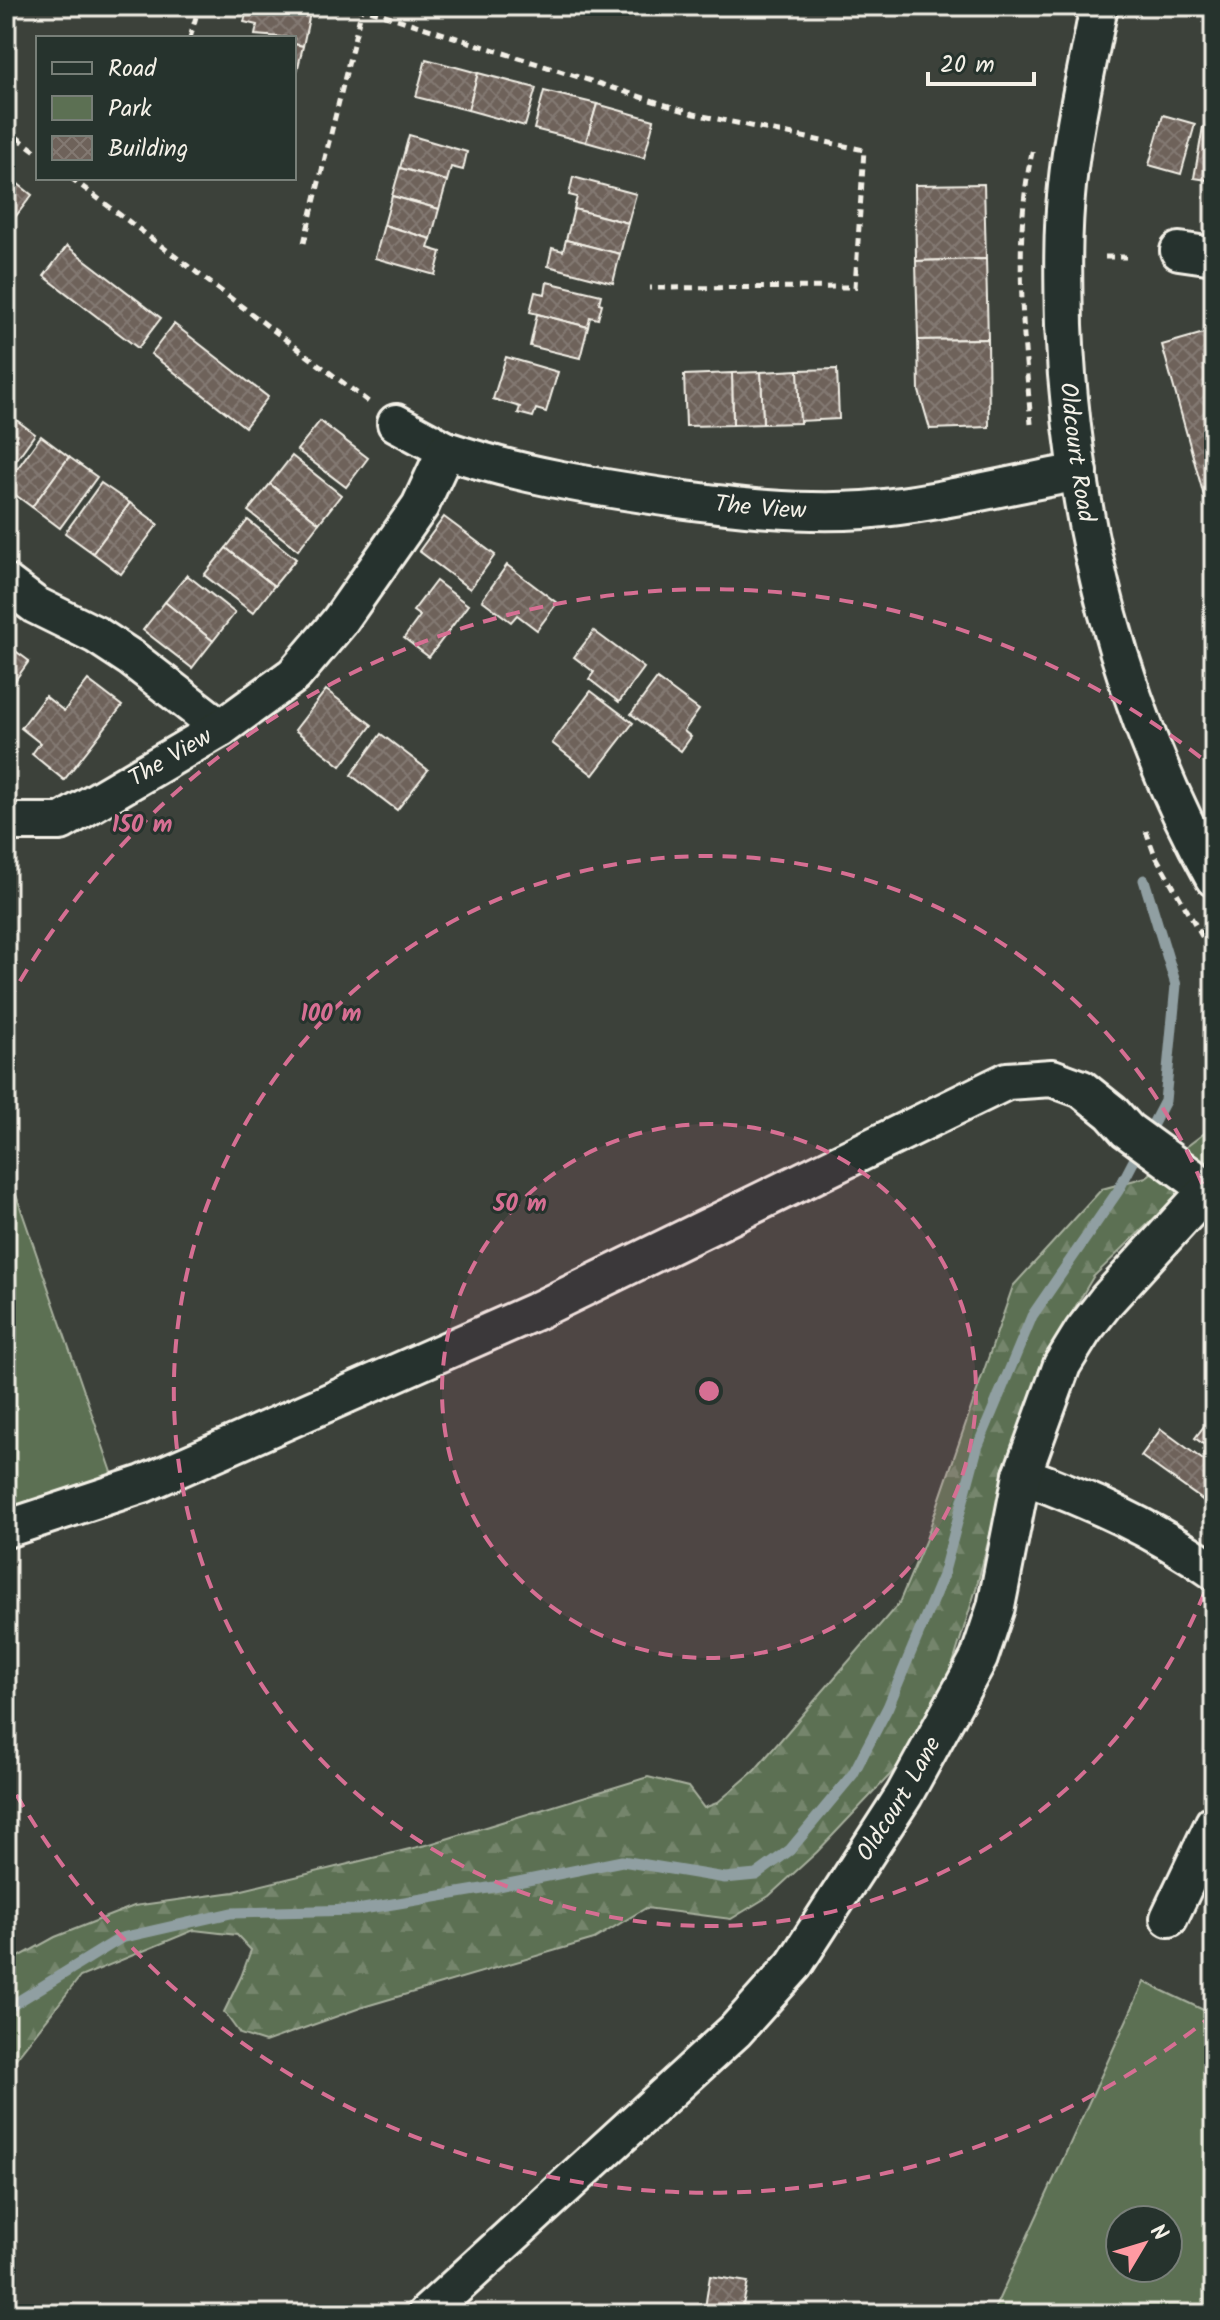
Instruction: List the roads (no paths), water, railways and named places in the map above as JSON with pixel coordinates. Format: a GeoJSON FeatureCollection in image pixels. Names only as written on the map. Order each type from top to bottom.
{"type":"FeatureCollection","features":[{"type":"Feature","properties":{"kind":"street","name":"Oldcourt Road"},"geometry":{"type":"LineString","coordinates":[[1099,6],[1067,184],[1062,263],[1066,366],[1079,472],[1099,582],[1121,658],[1164,773],[1214,878]]}},
{"type":"Feature","properties":{"kind":"street","name":"The View"},"geometry":{"type":"LineString","coordinates":[[396,423],[446,450],[500,468],[553,480],[756,509],[864,510],[1079,472]]}},
{"type":"Feature","properties":{"kind":"street","name":"The View"},"geometry":{"type":"LineString","coordinates":[[6,822],[61,822],[221,728],[294,675],[339,622],[420,506],[446,450]]}},
{"type":"Feature","properties":{"kind":"street"},"geometry":{"type":"LineString","coordinates":[[6,583],[35,605],[96,635],[131,658],[221,728]]}},
{"type":"Feature","properties":{"kind":"street"},"geometry":{"type":"LineString","coordinates":[[6,1529],[143,1484],[534,1312],[1007,1081],[1052,1078],[1082,1089],[1157,1153],[1211,1186]]}},
{"type":"Feature","properties":{"kind":"street","name":"Oldcourt Lane"},"geometry":{"type":"LineString","coordinates":[[426,2314],[735,2031],[794,1965],[904,1795],[979,1658],[996,1607],[1022,1475],[1062,1365],[1107,1300],[1211,1186]]}},
{"type":"Feature","properties":{"kind":"street"},"geometry":{"type":"LineString","coordinates":[[1022,1475],[1092,1501],[1186,1551],[1214,1571]]}},
{"type":"Feature","properties":{"kind":"street"},"geometry":{"type":"LineString","coordinates":[[1169,1918],[1214,1823]]}},
{"type":"Feature","properties":{"kind":"waterway"},"geometry":{"type":"LineString","coordinates":[[6,2009],[121,1938],[231,1913],[357,1910],[622,1861],[725,1878],[756,1875],[790,1850],[853,1774],[888,1707],[943,1575],[977,1448],[1032,1316],[1118,1191],[1165,1101],[1176,985],[1144,880]]}}]}
